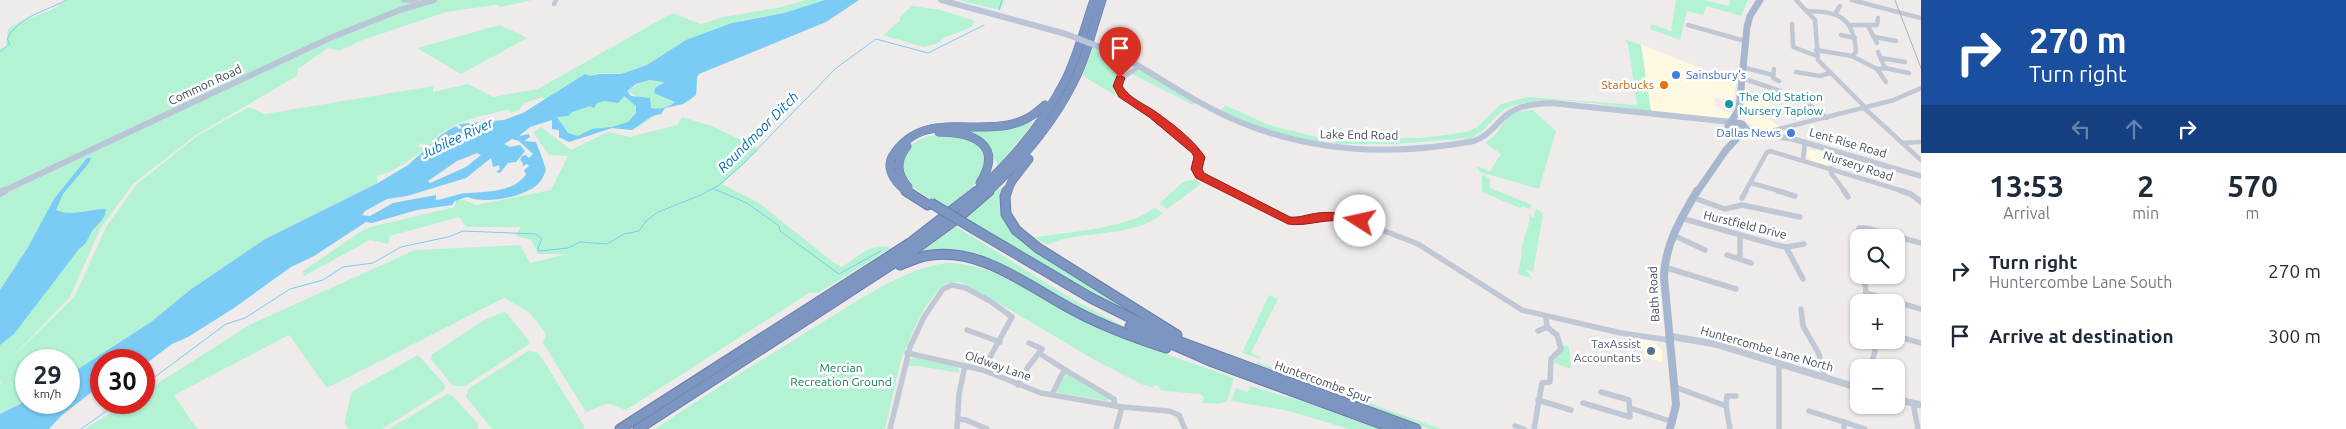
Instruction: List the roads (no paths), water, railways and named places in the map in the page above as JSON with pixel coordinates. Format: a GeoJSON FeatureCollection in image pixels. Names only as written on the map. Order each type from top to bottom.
{"type":"FeatureCollection","features":[{"type":"Feature","properties":{"kind":"highway"},"geometry":{"type":"LineString","coordinates":[[620,429],[889,257],[962,204],[996,174],[1022,146],[1048,111],[1067,77],[1094,0]]}},
{"type":"Feature","properties":{"kind":"highway"},"geometry":{"type":"LineString","coordinates":[[1102,0],[1078,72],[1033,153],[1012,181],[1006,193],[1006,214],[1016,230],[1038,248],[1142,315],[1222,359]]}},
{"type":"Feature","properties":{"kind":"highway"},"geometry":{"type":"LineString","coordinates":[[1067,77],[1040,112],[1024,122],[1000,128],[961,125],[940,127],[920,132],[900,146],[890,163],[894,179],[908,192],[1098,309],[1156,338],[1210,361]]}},
{"type":"Feature","properties":{"kind":"highway"},"geometry":{"type":"LineString","coordinates":[[638,429],[911,252],[968,210],[1011,170],[1045,130]]}},
{"type":"Feature","properties":{"kind":"highway"},"geometry":{"type":"LineString","coordinates":[[930,204],[904,183],[899,174],[898,160],[906,147],[918,138],[935,132],[965,134],[978,140],[988,149],[992,160],[991,166],[986,176],[962,204]]}},
{"type":"Feature","properties":{"kind":"highway"},"geometry":{"type":"LineString","coordinates":[[972,230],[1117,312],[1175,340],[1222,359]]}},
{"type":"Feature","properties":{"kind":"highway"},"geometry":{"type":"LineString","coordinates":[[839,300],[918,257],[941,253],[966,255],[990,264],[1093,320],[1174,351],[1210,361]]}},
{"type":"Feature","properties":{"kind":"highway","name":"Huntercombe Spur"},"geometry":{"type":"LineString","coordinates":[[1222,359],[1416,429]]}},
{"type":"Feature","properties":{"kind":"highway","name":"Huntercombe Spur"},"geometry":{"type":"LineString","coordinates":[[1210,361],[1395,429]]}},
{"type":"Feature","properties":{"kind":"main road","name":"Common Road"},"geometry":{"type":"LineString","coordinates":[[0,193],[330,38],[412,4],[434,0]]}},
{"type":"Feature","properties":{"kind":"main road","name":"Lake End Road"},"geometry":{"type":"LineString","coordinates":[[941,0],[1066,34],[1115,53],[1140,66],[1198,103],[1250,127],[1300,142],[1330,147],[1390,147],[1471,142],[1491,132],[1505,116],[1517,108],[1551,103],[1704,119],[1730,125]]}},
{"type":"Feature","properties":{"kind":"main road","name":"Bath Road"},"geometry":{"type":"LineString","coordinates":[[1671,426],[1676,405],[1664,267],[1672,235],[1729,144],[1743,128],[1739,109],[1745,40],[1750,16],[1760,0]]}},
{"type":"Feature","properties":{"kind":"main road","name":"Bath Road"},"geometry":{"type":"LineString","coordinates":[[1729,144],[1730,125],[1739,109]]}},
{"type":"Feature","properties":{"kind":"main road"},"geometry":{"type":"LineString","coordinates":[[1730,125],[1743,128]]}},
{"type":"Feature","properties":{"kind":"street"},"geometry":{"type":"LineString","coordinates":[[403,0],[412,4]]}},
{"type":"Feature","properties":{"kind":"street"},"geometry":{"type":"LineString","coordinates":[[1796,0],[1815,20],[1816,56]]}},
{"type":"Feature","properties":{"kind":"street"},"geometry":{"type":"LineString","coordinates":[[1852,0],[1921,18]]}},
{"type":"Feature","properties":{"kind":"street"},"geometry":{"type":"LineString","coordinates":[[1835,14],[1840,6]]}},
{"type":"Feature","properties":{"kind":"street"},"geometry":{"type":"LineString","coordinates":[[1806,11],[1835,14],[1842,17],[1850,25],[1855,38],[1856,52],[1852,56]]}},
{"type":"Feature","properties":{"kind":"street"},"geometry":{"type":"LineString","coordinates":[[1850,25],[1868,26],[1877,24],[1878,18]]}},
{"type":"Feature","properties":{"kind":"street"},"geometry":{"type":"LineString","coordinates":[[1792,24],[1793,47],[1800,52],[1816,56],[1864,107],[1921,160]]}},
{"type":"Feature","properties":{"kind":"street"},"geometry":{"type":"LineString","coordinates":[[1688,25],[1745,40]]}},
{"type":"Feature","properties":{"kind":"street"},"geometry":{"type":"LineString","coordinates":[[1868,26],[1877,43]]}},
{"type":"Feature","properties":{"kind":"street"},"geometry":{"type":"LineString","coordinates":[[1841,35],[1855,38]]}},
{"type":"Feature","properties":{"kind":"street"},"geometry":{"type":"LineString","coordinates":[[1875,37],[1896,41]]}},
{"type":"Feature","properties":{"kind":"street"},"geometry":{"type":"LineString","coordinates":[[1816,50],[1852,56],[1877,69],[1886,82]]}},
{"type":"Feature","properties":{"kind":"street"},"geometry":{"type":"LineString","coordinates":[[1878,52],[1885,68]]}},
{"type":"Feature","properties":{"kind":"street"},"geometry":{"type":"LineString","coordinates":[[1881,58],[1905,62]]}},
{"type":"Feature","properties":{"kind":"street"},"geometry":{"type":"LineString","coordinates":[[1140,66],[1120,78],[1117,82],[1119,90],[1129,100],[1153,114],[1196,151],[1200,157],[1196,169],[1199,176],[1288,220],[1298,222],[1319,217],[1340,217],[1360,221],[1418,244],[1505,301],[1522,310],[1621,333],[1669,338]]}},
{"type":"Feature","properties":{"kind":"street"},"geometry":{"type":"LineString","coordinates":[[1742,66],[1774,76]]}},
{"type":"Feature","properties":{"kind":"street"},"geometry":{"type":"LineString","coordinates":[[1877,69],[1885,68],[1909,73]]}},
{"type":"Feature","properties":{"kind":"street"},"geometry":{"type":"LineString","coordinates":[[1774,69],[1773,78],[1779,82]]}},
{"type":"Feature","properties":{"kind":"street"},"geometry":{"type":"LineString","coordinates":[[1796,72],[1820,76],[1830,73]]}},
{"type":"Feature","properties":{"kind":"street"},"geometry":{"type":"LineString","coordinates":[[1742,78],[1780,91]]}},
{"type":"Feature","properties":{"kind":"street"},"geometry":{"type":"LineString","coordinates":[[1771,135],[1773,131],[1779,129],[1894,100],[1921,88]]}},
{"type":"Feature","properties":{"kind":"street"},"geometry":{"type":"LineString","coordinates":[[1799,97],[1827,118]]}},
{"type":"Feature","properties":{"kind":"street","name":"Lent Rise Road"},"geometry":{"type":"LineString","coordinates":[[1743,128],[1805,142],[1921,176]]}},
{"type":"Feature","properties":{"kind":"street","name":"Nursery Road"},"geometry":{"type":"LineString","coordinates":[[1805,142],[1803,160],[1911,194],[1921,202]]}},
{"type":"Feature","properties":{"kind":"street"},"geometry":{"type":"LineString","coordinates":[[1902,143],[1921,142]]}},
{"type":"Feature","properties":{"kind":"street"},"geometry":{"type":"LineString","coordinates":[[1744,197],[1767,152],[1803,160]]}},
{"type":"Feature","properties":{"kind":"street"},"geometry":{"type":"LineString","coordinates":[[1831,168],[1831,173],[1845,195]]}},
{"type":"Feature","properties":{"kind":"street"},"geometry":{"type":"LineString","coordinates":[[1751,183],[1792,196]]}},
{"type":"Feature","properties":{"kind":"street"},"geometry":{"type":"LineString","coordinates":[[1694,198],[1725,209],[1750,205],[1801,217]]}},
{"type":"Feature","properties":{"kind":"street","name":"Hurstfield Drive"},"geometry":{"type":"LineString","coordinates":[[1682,218],[1740,236],[1786,247],[1804,244]]}},
{"type":"Feature","properties":{"kind":"street"},"geometry":{"type":"LineString","coordinates":[[1672,235],[1687,241],[1692,246],[1705,250]]}},
{"type":"Feature","properties":{"kind":"street"},"geometry":{"type":"LineString","coordinates":[[1740,236],[1740,259]]}},
{"type":"Feature","properties":{"kind":"street"},"geometry":{"type":"LineString","coordinates":[[1905,239],[1921,243]]}},
{"type":"Feature","properties":{"kind":"street"},"geometry":{"type":"LineString","coordinates":[[1786,247],[1803,279]]}},
{"type":"Feature","properties":{"kind":"street"},"geometry":{"type":"LineString","coordinates":[[1727,255],[1751,262]]}},
{"type":"Feature","properties":{"kind":"street"},"geometry":{"type":"LineString","coordinates":[[1664,267],[1736,289]]}},
{"type":"Feature","properties":{"kind":"street"},"geometry":{"type":"LineString","coordinates":[[890,429],[906,354],[930,305],[940,291],[947,286],[953,284],[1010,314],[1011,321],[983,370]]}},
{"type":"Feature","properties":{"kind":"street"},"geometry":{"type":"LineString","coordinates":[[1865,284],[1866,293],[1921,309]]}},
{"type":"Feature","properties":{"kind":"street"},"geometry":{"type":"LineString","coordinates":[[1801,309],[1803,326],[1819,354],[1825,378]]}},
{"type":"Feature","properties":{"kind":"street"},"geometry":{"type":"LineString","coordinates":[[1546,317],[1547,327]]}},
{"type":"Feature","properties":{"kind":"street"},"geometry":{"type":"LineString","coordinates":[[1538,332],[1547,327]]}},
{"type":"Feature","properties":{"kind":"street"},"geometry":{"type":"LineString","coordinates":[[1534,429],[1542,383],[1550,382],[1552,359],[1561,349],[1560,339],[1555,332],[1547,327]]}},
{"type":"Feature","properties":{"kind":"street"},"geometry":{"type":"LineString","coordinates":[[967,330],[1000,342]]}},
{"type":"Feature","properties":{"kind":"street","name":"Huntercombe Lane North"},"geometry":{"type":"LineString","coordinates":[[1669,338],[1715,344],[1850,385]]}},
{"type":"Feature","properties":{"kind":"street"},"geometry":{"type":"LineString","coordinates":[[1905,339],[1921,343]]}},
{"type":"Feature","properties":{"kind":"street"},"geometry":{"type":"LineString","coordinates":[[1018,384],[1042,349],[1029,343]]}},
{"type":"Feature","properties":{"kind":"street","name":"Oldway Lane"},"geometry":{"type":"LineString","coordinates":[[906,354],[983,370],[1052,395],[1119,406]]}},
{"type":"Feature","properties":{"kind":"street","name":"Oldway Lane"},"geometry":{"type":"LineString","coordinates":[[1042,355],[1114,399],[1119,406]]}},
{"type":"Feature","properties":{"kind":"street"},"geometry":{"type":"LineString","coordinates":[[1779,363],[1781,392],[1777,404],[1779,429]]}},
{"type":"Feature","properties":{"kind":"street"},"geometry":{"type":"LineString","coordinates":[[957,429],[959,394],[965,366]]}},
{"type":"Feature","properties":{"kind":"street"},"geometry":{"type":"LineString","coordinates":[[1052,395],[1062,374],[1067,371]]}},
{"type":"Feature","properties":{"kind":"street"},"geometry":{"type":"LineString","coordinates":[[1675,388],[1726,406]]}},
{"type":"Feature","properties":{"kind":"street"},"geometry":{"type":"LineString","coordinates":[[1583,403],[1630,417],[1629,400],[1601,392]]}},
{"type":"Feature","properties":{"kind":"street"},"geometry":{"type":"LineString","coordinates":[[1730,429],[1726,406],[1727,396],[1736,396]]}},
{"type":"Feature","properties":{"kind":"street"},"geometry":{"type":"LineString","coordinates":[[1538,400],[1571,410]]}},
{"type":"Feature","properties":{"kind":"street"},"geometry":{"type":"LineString","coordinates":[[1905,401],[1921,405]]}},
{"type":"Feature","properties":{"kind":"street"},"geometry":{"type":"LineString","coordinates":[[1913,403],[1918,429]]}},
{"type":"Feature","properties":{"kind":"street"},"geometry":{"type":"LineString","coordinates":[[1116,429],[1119,406],[1169,411],[1178,415],[1184,423],[1185,429]]}},
{"type":"Feature","properties":{"kind":"street"},"geometry":{"type":"LineString","coordinates":[[1630,408],[1671,426]]}},
{"type":"Feature","properties":{"kind":"street"},"geometry":{"type":"LineString","coordinates":[[1809,412],[1844,426],[1865,429]]}},
{"type":"Feature","properties":{"kind":"street"},"geometry":{"type":"LineString","coordinates":[[958,420],[966,420],[987,429]]}},
{"type":"Feature","properties":{"kind":"street"},"geometry":{"type":"LineString","coordinates":[[1515,426],[1524,429]]}},
{"type":"Feature","properties":{"kind":"water","name":"Jubilee River"},"geometry":{"type":"Polygon","coordinates":[[[825,0],[859,0],[826,22],[699,74],[697,77],[696,95],[683,104],[665,108],[661,114],[652,116],[632,130],[612,128],[569,142],[559,137],[559,130],[552,129],[552,120],[530,127],[519,136],[529,134],[530,137],[524,141],[536,142],[546,170],[539,182],[523,193],[493,200],[467,197],[455,201],[452,205],[417,210],[372,223],[366,222],[314,256],[291,267],[234,308],[188,337],[172,344],[155,357],[155,349],[109,349],[151,322],[190,290],[265,239],[378,183],[408,165],[426,149],[431,148],[429,146],[445,132],[456,126],[459,129],[462,128],[459,124],[504,120],[523,113],[585,74],[590,76],[621,74],[647,65],[686,40],[732,23],[784,13],[825,0]],[[649,80],[636,84],[627,91],[631,96],[650,98],[651,108],[663,108],[675,102],[654,93],[655,88],[665,82],[649,80]],[[624,96],[618,103],[604,101],[597,103],[594,108],[590,106],[572,112],[568,116],[557,117],[568,133],[578,136],[592,129],[612,127],[628,122],[636,113],[636,106],[624,96]],[[512,139],[504,144],[510,147],[520,145],[525,151],[516,162],[508,163],[500,173],[496,172],[500,169],[499,165],[493,167],[491,158],[466,178],[407,196],[387,199],[365,211],[362,215],[370,216],[393,203],[436,195],[436,200],[464,193],[508,188],[521,180],[526,174],[524,170],[529,166],[527,164],[522,166],[523,163],[520,160],[522,156],[526,155],[529,158],[533,154],[519,141],[512,139]],[[477,153],[457,161],[428,181],[430,183],[466,167],[481,155],[477,153]]]}},
{"type":"Feature","properties":{"kind":"water"},"geometry":{"type":"Polygon","coordinates":[[[87,158],[91,158],[89,163],[63,194],[56,210],[74,213],[106,209],[104,216],[14,334],[0,345],[0,290],[27,249],[54,199],[87,158]]]}},
{"type":"Feature","properties":{"kind":"water"},"geometry":{"type":"Polygon","coordinates":[[[90,361],[90,393],[80,401],[80,368],[90,361]]]}},
{"type":"Feature","properties":{"kind":"water"},"geometry":{"type":"Polygon","coordinates":[[[15,406],[15,414],[63,414],[49,429],[0,429],[0,414],[15,406]]]}},
{"type":"Feature","properties":{"kind":"waterway"},"geometry":{"type":"LineString","coordinates":[[0,52],[10,44],[7,39],[18,25],[26,19],[67,0]]}},
{"type":"Feature","properties":{"kind":"waterway","name":"Roundmoor Ditch"},"geometry":{"type":"LineString","coordinates":[[999,10],[1002,0]]}},
{"type":"Feature","properties":{"kind":"waterway","name":"Roundmoor Ditch"},"geometry":{"type":"LineString","coordinates":[[155,377],[226,324],[245,318],[290,289],[323,280],[343,267],[373,263],[401,247],[448,237],[463,231],[536,234],[542,239],[538,248],[539,251],[568,248],[580,242],[607,244],[624,234],[639,231],[646,221],[658,212],[701,195],[719,185],[742,165],[835,69],[876,39],[928,53],[984,25]]}},
{"type":"Feature","properties":{"kind":"waterway"},"geometry":{"type":"LineString","coordinates":[[714,189],[747,203],[779,226],[780,231],[839,274],[881,251]]}},
{"type":"Feature","properties":{"kind":"waterway","name":"Roundmoor Ditch"},"geometry":{"type":"LineString","coordinates":[[81,429],[102,414]]}},
{"type":"Feature","properties":{"kind":"railway"},"geometry":{"type":"LineString","coordinates":[[1895,0],[1921,68]]}},
{"type":"Feature","properties":{"kind":"place","name":"Sainsbury's"},"geometry":{"type":"Point","coordinates":[1676,75]}},
{"type":"Feature","properties":{"kind":"place","name":"Starbucks"},"geometry":{"type":"Point","coordinates":[1664,85]}},
{"type":"Feature","properties":{"kind":"place","name":"The Old Station Nursery Taplow"},"geometry":{"type":"Point","coordinates":[1729,104]}},
{"type":"Feature","properties":{"kind":"place","name":"Dallas News"},"geometry":{"type":"Point","coordinates":[1791,133]}},
{"type":"Feature","properties":{"kind":"place","name":"TaxAssist Accountants"},"geometry":{"type":"Point","coordinates":[1651,351]}},
{"type":"Feature","properties":{"kind":"park label","name":"Mercian Recreation Ground"},"geometry":{"type":"Point","coordinates":[841,375]}}]}
